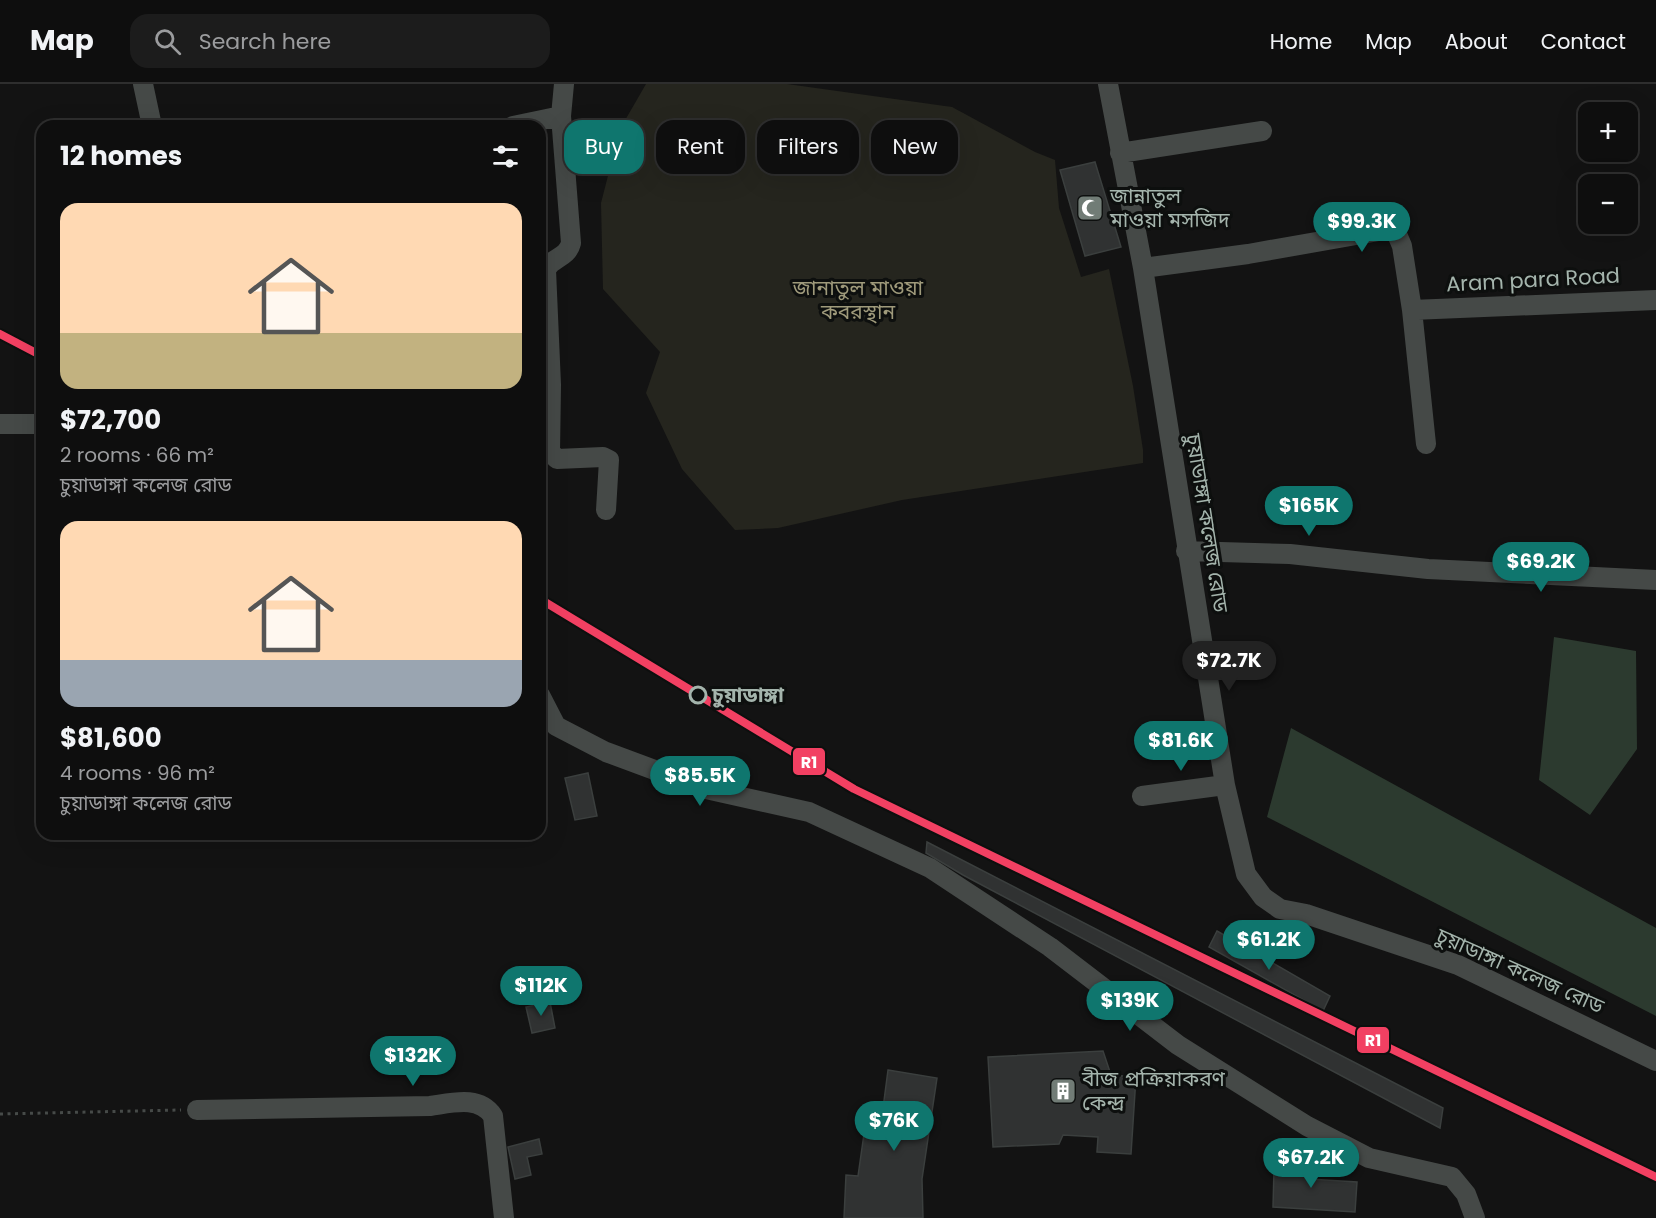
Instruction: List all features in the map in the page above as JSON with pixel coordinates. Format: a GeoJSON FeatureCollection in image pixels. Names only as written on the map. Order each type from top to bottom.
{"type":"FeatureCollection","features":[{"type":"Feature","properties":{"kind":"street"},"geometry":{"type":"LineString","coordinates":[[143,84],[151,120]]}},
{"type":"Feature","properties":{"kind":"street"},"geometry":{"type":"LineString","coordinates":[[564,84],[561,116],[571,243],[566,255],[551,262],[546,270],[551,385],[550,452],[556,459],[603,457],[609,460],[606,510]]}},
{"type":"Feature","properties":{"kind":"street","name":"চুয়াডাঙ্গা কলেজ রোড"},"geometry":{"type":"LineString","coordinates":[[1108,84],[1143,268],[1225,786],[1246,874],[1263,897],[1280,909],[1306,914],[1458,965],[1656,1061]]}},
{"type":"Feature","properties":{"kind":"street"},"geometry":{"type":"LineString","coordinates":[[542,120],[561,116]]}},
{"type":"Feature","properties":{"kind":"street"},"geometry":{"type":"LineString","coordinates":[[1120,153],[1262,131]]}},
{"type":"Feature","properties":{"kind":"street"},"geometry":{"type":"LineString","coordinates":[[1143,268],[1248,254],[1390,230],[1396,232],[1400,238],[1412,310],[1426,444]]}},
{"type":"Feature","properties":{"kind":"street","name":"Aram para Road"},"geometry":{"type":"LineString","coordinates":[[1412,310],[1656,300]]}},
{"type":"Feature","properties":{"kind":"street"},"geometry":{"type":"LineString","coordinates":[[0,424],[36,424]]}},
{"type":"Feature","properties":{"kind":"street"},"geometry":{"type":"LineString","coordinates":[[1186,550],[1290,554],[1428,569],[1656,580]]}},
{"type":"Feature","properties":{"kind":"street"},"geometry":{"type":"LineString","coordinates":[[546,707],[556,726],[606,752],[706,789],[809,812],[930,868],[1050,948],[1178,1045],[1307,1126],[1369,1158],[1452,1177],[1466,1194],[1475,1218]]}},
{"type":"Feature","properties":{"kind":"street"},"geometry":{"type":"LineString","coordinates":[[1142,796],[1225,786]]}},
{"type":"Feature","properties":{"kind":"street"},"geometry":{"type":"LineString","coordinates":[[197,1110],[430,1106],[463,1102],[482,1105],[493,1116],[504,1218]]}},
{"type":"Feature","properties":{"kind":"path"},"geometry":{"type":"LineString","coordinates":[[0,1114],[197,1110]]}},
{"type":"Feature","properties":{"kind":"green space","name":"জানাতুল মাওয়া কবরস্থান"},"geometry":{"type":"Polygon","coordinates":[[[646,84],[787,84],[952,107],[1035,152],[1055,160],[1059,208],[1081,277],[1109,269],[1133,386],[1143,463],[902,500],[778,528],[735,530],[682,469],[646,393],[660,352],[603,289],[601,203],[608,174],[644,174],[644,120],[625,120],[646,84]]]}},
{"type":"Feature","properties":{"kind":"shaded area"},"geometry":{"type":"Polygon","coordinates":[[[1554,637],[1636,651],[1637,749],[1590,815],[1539,780],[1554,637]]]}},
{"type":"Feature","properties":{"kind":"shaded area"},"geometry":{"type":"Polygon","coordinates":[[[1291,728],[1656,928],[1656,1016],[1267,817],[1291,728]]]}},
{"type":"Feature","properties":{"kind":"building","name":"জান্নাতুল মাওয়া মসজিদ"},"geometry":{"type":"Polygon","coordinates":[[[1095,162],[1121,247],[1085,256],[1060,170],[1095,162]]]}},
{"type":"Feature","properties":{"kind":"building"},"geometry":{"type":"Polygon","coordinates":[[[588,773],[597,816],[575,820],[565,778],[588,773]]]}},
{"type":"Feature","properties":{"kind":"building"},"geometry":{"type":"Polygon","coordinates":[[[927,842],[1443,1108],[1440,1128],[963,875],[926,853],[927,842]]]}},
{"type":"Feature","properties":{"kind":"building"},"geometry":{"type":"Polygon","coordinates":[[[1217,931],[1330,996],[1323,1011],[1209,947],[1217,931]]]}},
{"type":"Feature","properties":{"kind":"building"},"geometry":{"type":"Polygon","coordinates":[[[550,1002],[555,1028],[532,1033],[526,1007],[550,1002]]]}},
{"type":"Feature","properties":{"kind":"building","name":"বীজ প্রক্রিয়াকরণ কেন্দ্র"},"geometry":{"type":"Polygon","coordinates":[[[1103,1051],[1111,1075],[1136,1077],[1131,1154],[1097,1152],[1098,1137],[1063,1135],[1059,1144],[993,1147],[988,1057],[1103,1051]]]}},
{"type":"Feature","properties":{"kind":"building"},"geometry":{"type":"Polygon","coordinates":[[[888,1070],[937,1078],[922,1179],[923,1218],[844,1218],[846,1175],[858,1176],[867,1113],[882,1116],[888,1070]]]}},
{"type":"Feature","properties":{"kind":"building"},"geometry":{"type":"Polygon","coordinates":[[[539,1139],[542,1154],[527,1157],[531,1175],[515,1179],[508,1147],[539,1139]]]}},
{"type":"Feature","properties":{"kind":"building"},"geometry":{"type":"Polygon","coordinates":[[[1285,1156],[1309,1157],[1309,1179],[1357,1182],[1355,1212],[1273,1207],[1274,1169],[1285,1169],[1285,1156]]]}},
{"type":"Feature","properties":{"kind":"transit line","name":"R1"},"geometry":{"type":"LineString","coordinates":[[0,334],[36,353]]}},
{"type":"Feature","properties":{"kind":"transit line","name":"R1"},"geometry":{"type":"LineString","coordinates":[[546,603],[854,789],[1656,1177]]}},
{"type":"Feature","properties":{"kind":"place","name":"জান্নাতুল মাওয়া মসজিদ"},"geometry":{"type":"Point","coordinates":[1090,208]}},
{"type":"Feature","properties":{"kind":"place","name":"চুয়াডাঙ্গা"},"geometry":{"type":"Point","coordinates":[698,695]}},
{"type":"Feature","properties":{"kind":"place","name":"বীজ প্রক্রিয়াকরণ কেন্দ্র"},"geometry":{"type":"Point","coordinates":[1063,1091]}}]}
